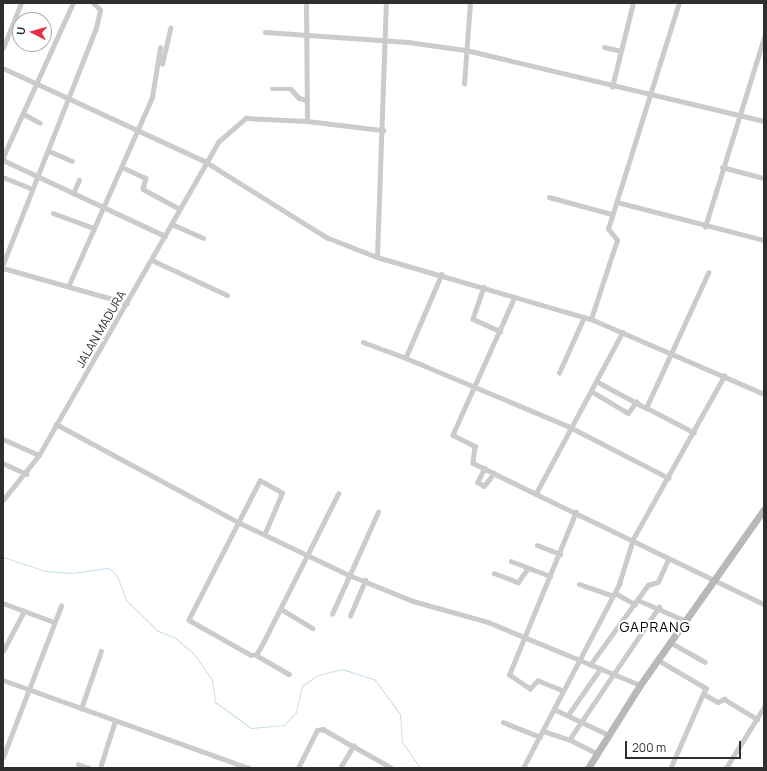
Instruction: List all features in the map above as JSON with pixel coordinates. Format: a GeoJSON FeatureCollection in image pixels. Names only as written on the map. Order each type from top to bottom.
{"type":"FeatureCollection","features":[{"type":"Feature","properties":{"kind":"main road"},"geometry":{"type":"LineString","coordinates":[[588,768],[640,685],[686,621],[712,579],[764,509]]}},
{"type":"Feature","properties":{"kind":"street"},"geometry":{"type":"LineString","coordinates":[[3,48],[20,3]]}},
{"type":"Feature","properties":{"kind":"street"},"geometry":{"type":"LineString","coordinates":[[3,157],[24,114],[73,3]]}},
{"type":"Feature","properties":{"kind":"street"},"geometry":{"type":"LineString","coordinates":[[3,264],[32,189],[49,151],[68,98],[100,18],[100,9],[93,3]]}},
{"type":"Feature","properties":{"kind":"street"},"geometry":{"type":"LineString","coordinates":[[306,3],[307,121]]}},
{"type":"Feature","properties":{"kind":"street"},"geometry":{"type":"LineString","coordinates":[[377,257],[383,130],[386,3]]}},
{"type":"Feature","properties":{"kind":"street"},"geometry":{"type":"LineString","coordinates":[[464,84],[470,3]]}},
{"type":"Feature","properties":{"kind":"street"},"geometry":{"type":"LineString","coordinates":[[612,87],[632,3]]}},
{"type":"Feature","properties":{"kind":"street"},"geometry":{"type":"LineString","coordinates":[[591,319],[617,240],[607,231],[679,3]]}},
{"type":"Feature","properties":{"kind":"street"},"geometry":{"type":"LineString","coordinates":[[162,64],[170,28]]}},
{"type":"Feature","properties":{"kind":"street"},"geometry":{"type":"LineString","coordinates":[[265,32],[385,40],[466,50],[612,87],[764,121]]}},
{"type":"Feature","properties":{"kind":"street"},"geometry":{"type":"LineString","coordinates":[[705,227],[722,167],[764,37]]}},
{"type":"Feature","properties":{"kind":"street"},"geometry":{"type":"LineString","coordinates":[[68,287],[138,131],[157,81],[160,48]]}},
{"type":"Feature","properties":{"kind":"street"},"geometry":{"type":"LineString","coordinates":[[604,48],[621,51]]}},
{"type":"Feature","properties":{"kind":"street"},"geometry":{"type":"LineString","coordinates":[[3,68],[206,162],[234,177],[303,224],[377,257],[442,274],[591,319],[764,394]]}},
{"type":"Feature","properties":{"kind":"street"},"geometry":{"type":"LineString","coordinates":[[272,89],[290,89],[298,98],[307,100]]}},
{"type":"Feature","properties":{"kind":"street"},"geometry":{"type":"LineString","coordinates":[[24,114],[40,123]]}},
{"type":"Feature","properties":{"kind":"street","name":"JALAN MADURA"},"geometry":{"type":"LineString","coordinates":[[3,500],[27,474],[39,455],[127,304],[206,162],[230,128],[246,118],[307,121],[383,130]]}},
{"type":"Feature","properties":{"kind":"street"},"geometry":{"type":"LineString","coordinates":[[49,151],[72,161]]}},
{"type":"Feature","properties":{"kind":"street"},"geometry":{"type":"LineString","coordinates":[[3,160],[103,209],[165,236]]}},
{"type":"Feature","properties":{"kind":"street"},"geometry":{"type":"LineString","coordinates":[[122,167],[146,178],[143,189],[180,209]]}},
{"type":"Feature","properties":{"kind":"street"},"geometry":{"type":"LineString","coordinates":[[722,167],[764,178]]}},
{"type":"Feature","properties":{"kind":"street"},"geometry":{"type":"LineString","coordinates":[[3,177],[32,189]]}},
{"type":"Feature","properties":{"kind":"street"},"geometry":{"type":"LineString","coordinates":[[72,194],[79,180]]}},
{"type":"Feature","properties":{"kind":"street"},"geometry":{"type":"LineString","coordinates":[[549,197],[612,214]]}},
{"type":"Feature","properties":{"kind":"street"},"geometry":{"type":"LineString","coordinates":[[617,202],[705,227],[764,240]]}},
{"type":"Feature","properties":{"kind":"street"},"geometry":{"type":"LineString","coordinates":[[52,214],[94,228]]}},
{"type":"Feature","properties":{"kind":"street"},"geometry":{"type":"LineString","coordinates":[[172,224],[202,238]]}},
{"type":"Feature","properties":{"kind":"street"},"geometry":{"type":"LineString","coordinates":[[152,260],[227,295]]}},
{"type":"Feature","properties":{"kind":"street"},"geometry":{"type":"LineString","coordinates":[[3,268],[127,304]]}},
{"type":"Feature","properties":{"kind":"street"},"geometry":{"type":"LineString","coordinates":[[646,408],[708,273]]}},
{"type":"Feature","properties":{"kind":"street"},"geometry":{"type":"LineString","coordinates":[[406,358],[442,274]]}},
{"type":"Feature","properties":{"kind":"street"},"geometry":{"type":"LineString","coordinates":[[484,287],[473,318],[500,330]]}},
{"type":"Feature","properties":{"kind":"street"},"geometry":{"type":"LineString","coordinates":[[515,297],[453,435],[475,446],[472,461],[536,494],[633,539],[668,560],[764,604]]}},
{"type":"Feature","properties":{"kind":"street"},"geometry":{"type":"LineString","coordinates":[[559,373],[584,317]]}},
{"type":"Feature","properties":{"kind":"street"},"geometry":{"type":"LineString","coordinates":[[536,494],[570,427],[623,332]]}},
{"type":"Feature","properties":{"kind":"street"},"geometry":{"type":"LineString","coordinates":[[363,342],[406,358],[474,388],[570,427],[669,478]]}},
{"type":"Feature","properties":{"kind":"street"},"geometry":{"type":"LineString","coordinates":[[523,768],[614,595],[633,539],[669,478],[724,376]]}},
{"type":"Feature","properties":{"kind":"street"},"geometry":{"type":"LineString","coordinates":[[596,381],[694,433]]}},
{"type":"Feature","properties":{"kind":"street"},"geometry":{"type":"LineString","coordinates":[[591,391],[628,413],[636,402]]}},
{"type":"Feature","properties":{"kind":"street"},"geometry":{"type":"LineString","coordinates":[[56,424],[238,522],[265,533],[349,575],[365,580],[413,601],[442,607],[523,637],[580,659],[590,665],[640,685]]}},
{"type":"Feature","properties":{"kind":"street"},"geometry":{"type":"LineString","coordinates":[[3,439],[39,455]]}},
{"type":"Feature","properties":{"kind":"street"},"geometry":{"type":"LineString","coordinates":[[3,463],[27,474]]}},
{"type":"Feature","properties":{"kind":"street"},"geometry":{"type":"LineString","coordinates":[[485,468],[478,482],[484,486],[494,472]]}},
{"type":"Feature","properties":{"kind":"street"},"geometry":{"type":"LineString","coordinates":[[265,533],[282,493],[261,481],[238,522],[189,620],[246,653],[256,655],[289,674]]}},
{"type":"Feature","properties":{"kind":"street"},"geometry":{"type":"LineString","coordinates":[[256,655],[281,609],[338,494]]}},
{"type":"Feature","properties":{"kind":"street"},"geometry":{"type":"LineString","coordinates":[[332,614],[378,512]]}},
{"type":"Feature","properties":{"kind":"street"},"geometry":{"type":"LineString","coordinates":[[563,691],[538,681],[530,689],[510,679],[523,637],[560,554],[576,512]]}},
{"type":"Feature","properties":{"kind":"street"},"geometry":{"type":"LineString","coordinates":[[537,545],[560,554]]}},
{"type":"Feature","properties":{"kind":"street"},"geometry":{"type":"LineString","coordinates":[[590,665],[648,585],[658,582],[668,560]]}},
{"type":"Feature","properties":{"kind":"street"},"geometry":{"type":"LineString","coordinates":[[511,561],[550,576]]}},
{"type":"Feature","properties":{"kind":"street"},"geometry":{"type":"LineString","coordinates":[[494,573],[518,582],[528,568]]}},
{"type":"Feature","properties":{"kind":"street"},"geometry":{"type":"LineString","coordinates":[[350,616],[365,580]]}},
{"type":"Feature","properties":{"kind":"street"},"geometry":{"type":"LineString","coordinates":[[579,584],[614,595],[635,604]]}},
{"type":"Feature","properties":{"kind":"street"},"geometry":{"type":"LineString","coordinates":[[638,600],[659,607],[686,621]]}},
{"type":"Feature","properties":{"kind":"street"},"geometry":{"type":"LineString","coordinates":[[3,603],[54,622]]}},
{"type":"Feature","properties":{"kind":"street"},"geometry":{"type":"LineString","coordinates":[[3,757],[61,606]]}},
{"type":"Feature","properties":{"kind":"street"},"geometry":{"type":"LineString","coordinates":[[570,740],[581,720],[659,607]]}},
{"type":"Feature","properties":{"kind":"street"},"geometry":{"type":"LineString","coordinates":[[281,609],[313,628]]}},
{"type":"Feature","properties":{"kind":"street"},"geometry":{"type":"LineString","coordinates":[[3,651],[24,611]]}},
{"type":"Feature","properties":{"kind":"street"},"geometry":{"type":"LineString","coordinates":[[670,642],[705,662]]}},
{"type":"Feature","properties":{"kind":"street"},"geometry":{"type":"LineString","coordinates":[[81,709],[101,651]]}},
{"type":"Feature","properties":{"kind":"street"},"geometry":{"type":"LineString","coordinates":[[658,660],[706,687],[671,768]]}},
{"type":"Feature","properties":{"kind":"street"},"geometry":{"type":"LineString","coordinates":[[568,715],[600,669]]}},
{"type":"Feature","properties":{"kind":"street"},"geometry":{"type":"LineString","coordinates":[[3,680],[246,768]]}},
{"type":"Feature","properties":{"kind":"street"},"geometry":{"type":"LineString","coordinates":[[704,694],[718,702],[724,699],[757,719]]}},
{"type":"Feature","properties":{"kind":"street"},"geometry":{"type":"LineString","coordinates":[[726,768],[764,707]]}},
{"type":"Feature","properties":{"kind":"street"},"geometry":{"type":"LineString","coordinates":[[554,709],[581,720],[608,735]]}},
{"type":"Feature","properties":{"kind":"street"},"geometry":{"type":"LineString","coordinates":[[100,768],[115,721]]}},
{"type":"Feature","properties":{"kind":"street"},"geometry":{"type":"LineString","coordinates":[[503,722],[540,737]]}},
{"type":"Feature","properties":{"kind":"street"},"geometry":{"type":"LineString","coordinates":[[298,768],[318,730],[323,729],[392,768]]}},
{"type":"Feature","properties":{"kind":"street"},"geometry":{"type":"LineString","coordinates":[[543,731],[570,740],[597,754]]}},
{"type":"Feature","properties":{"kind":"street"},"geometry":{"type":"LineString","coordinates":[[3,741],[9,743]]}},
{"type":"Feature","properties":{"kind":"street"},"geometry":{"type":"LineString","coordinates":[[340,768],[353,746]]}},
{"type":"Feature","properties":{"kind":"street"},"geometry":{"type":"LineString","coordinates":[[78,764],[88,768]]}},
{"type":"Feature","properties":{"kind":"waterway"},"geometry":{"type":"LineString","coordinates":[[3,557],[45,571],[72,573],[109,568],[117,576],[126,600],[158,631],[174,637],[194,654],[212,680],[215,702],[251,728],[284,725],[296,712],[302,686],[318,675],[342,669],[375,680],[400,714],[402,742],[420,768]]}},
{"type":"Feature","properties":{"kind":"district","name":"GAPRANG"},"geometry":{"type":"Point","coordinates":[655,627]}}]}
